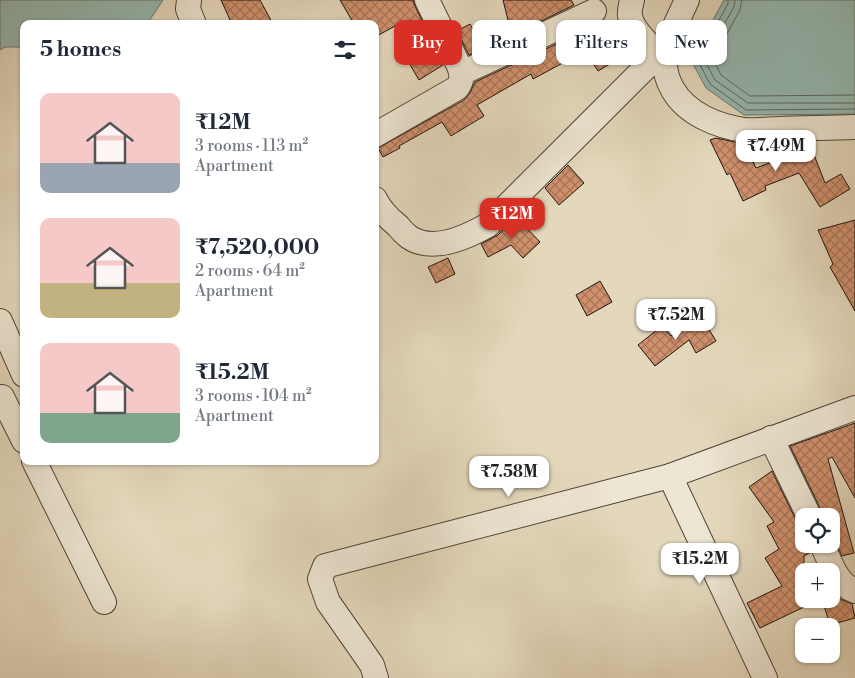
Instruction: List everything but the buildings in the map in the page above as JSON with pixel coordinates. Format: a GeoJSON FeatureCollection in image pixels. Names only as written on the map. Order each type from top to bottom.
{"type":"FeatureCollection","features":[{"type":"Feature","properties":{"kind":"street"},"geometry":{"type":"LineString","coordinates":[[189,0],[188,9],[192,20]]}},
{"type":"Feature","properties":{"kind":"street"},"geometry":{"type":"LineString","coordinates":[[379,133],[458,88],[462,79],[462,73],[427,0]]}},
{"type":"Feature","properties":{"kind":"street"},"geometry":{"type":"LineString","coordinates":[[632,0],[629,14],[632,21],[640,34],[656,50]]}},
{"type":"Feature","properties":{"kind":"street"},"geometry":{"type":"LineString","coordinates":[[678,20],[687,0]]}},
{"type":"Feature","properties":{"kind":"street"},"geometry":{"type":"LineString","coordinates":[[462,73],[594,11]]}},
{"type":"Feature","properties":{"kind":"street"},"geometry":{"type":"LineString","coordinates":[[379,207],[411,238],[428,243],[449,242],[468,237],[488,225],[656,62]]}},
{"type":"Feature","properties":{"kind":"street"},"geometry":{"type":"LineString","coordinates":[[664,65],[669,84],[688,108],[704,118],[722,125],[745,130],[855,127]]}},
{"type":"Feature","properties":{"kind":"street"},"geometry":{"type":"LineString","coordinates":[[0,321],[20,365]]}},
{"type":"Feature","properties":{"kind":"street"},"geometry":{"type":"LineString","coordinates":[[20,386],[1,397],[20,433]]}},
{"type":"Feature","properties":{"kind":"street"},"geometry":{"type":"LineString","coordinates":[[376,678],[372,665],[328,602],[320,579],[325,566],[670,476],[855,408]]}},
{"type":"Feature","properties":{"kind":"street"},"geometry":{"type":"LineString","coordinates":[[771,438],[805,508]]}},
{"type":"Feature","properties":{"kind":"street"},"geometry":{"type":"LineString","coordinates":[[36,465],[104,602]]}},
{"type":"Feature","properties":{"kind":"street"},"geometry":{"type":"LineString","coordinates":[[670,476],[765,678]]}},
{"type":"Feature","properties":{"kind":"street"},"geometry":{"type":"LineString","coordinates":[[826,553],[840,582],[855,591]]}},
{"type":"Feature","properties":{"kind":"water"},"geometry":{"type":"Polygon","coordinates":[[[0,0],[163,0],[150,20],[20,20],[20,47],[5,47],[0,50],[0,0]]]}},
{"type":"Feature","properties":{"kind":"water"},"geometry":{"type":"Polygon","coordinates":[[[724,0],[855,0],[855,114],[744,115],[706,88],[694,65],[727,65],[727,20],[713,20],[724,0]]]}}]}
